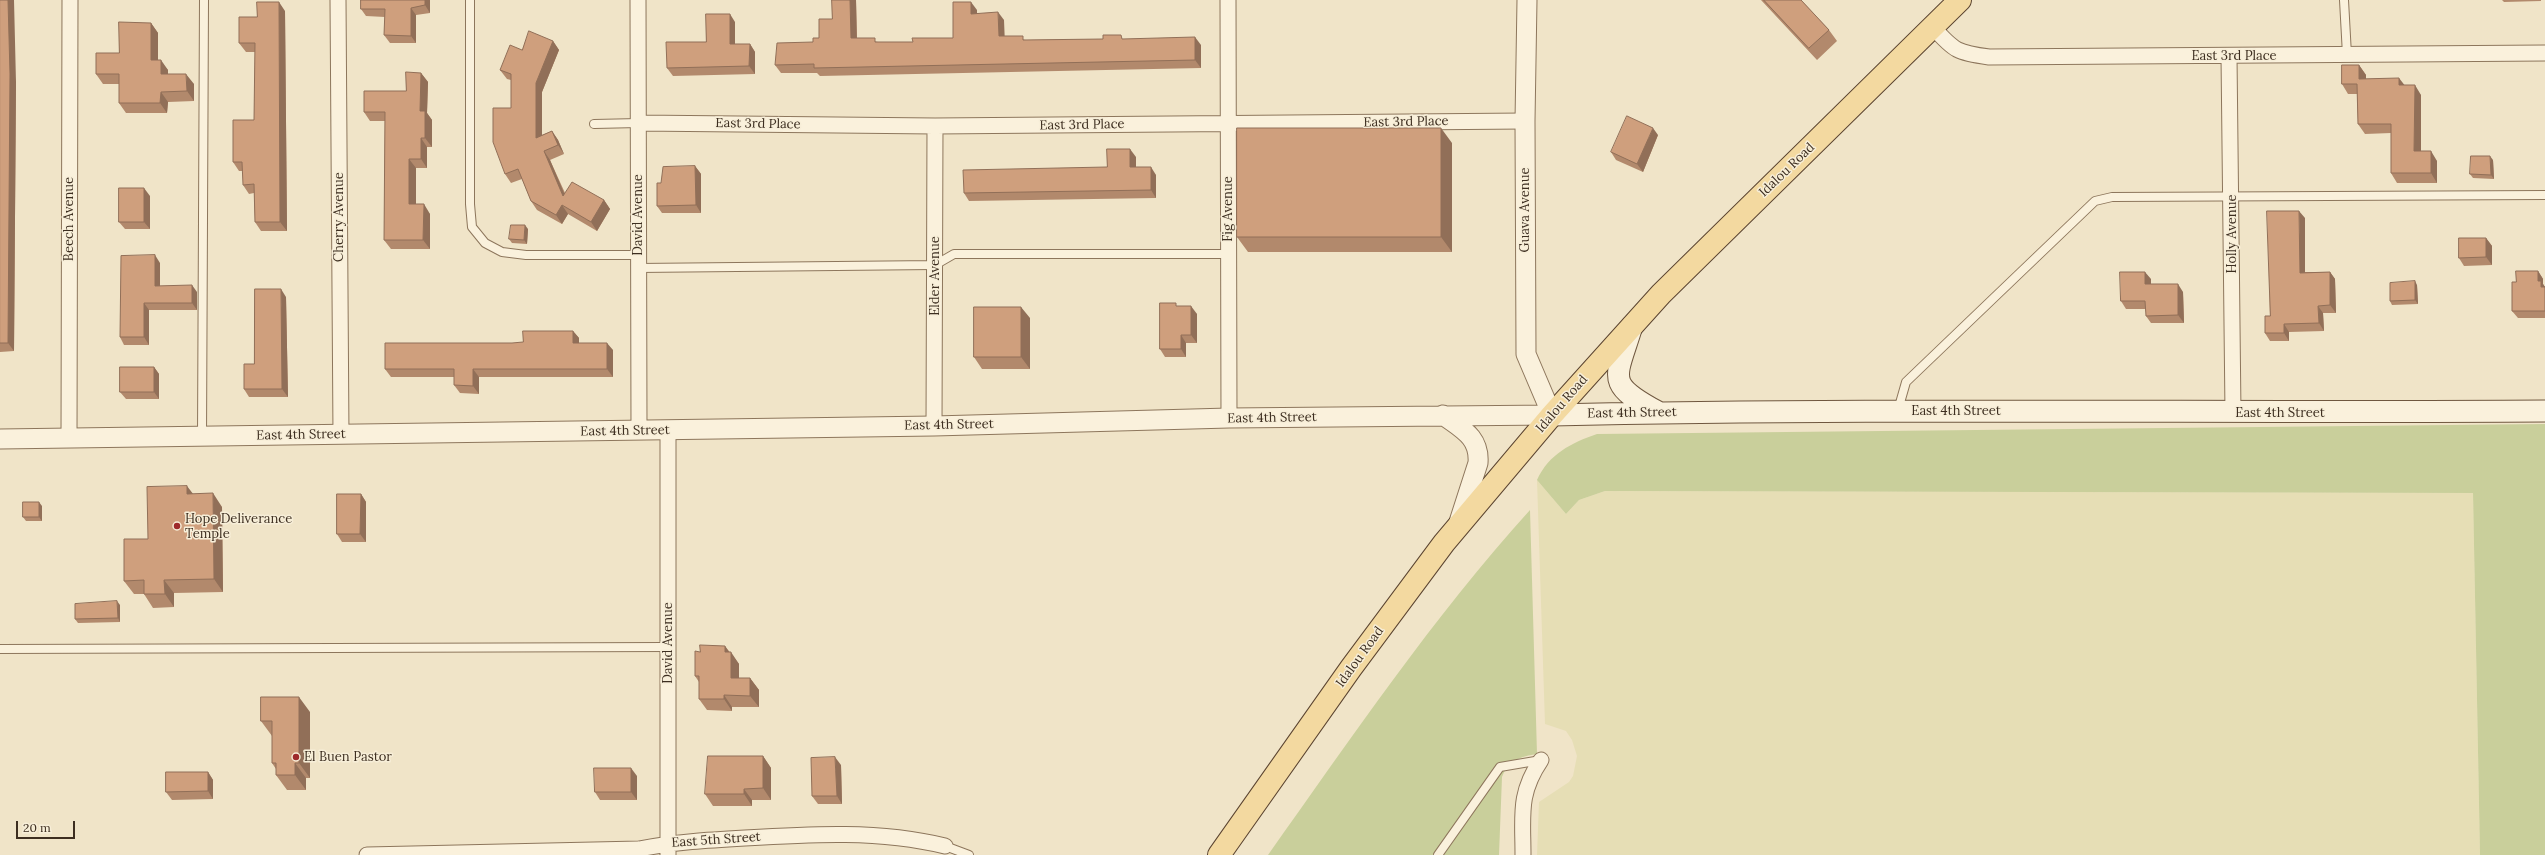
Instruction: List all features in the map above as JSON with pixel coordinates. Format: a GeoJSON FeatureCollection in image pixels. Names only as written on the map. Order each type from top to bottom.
{"type":"FeatureCollection","features":[{"type":"Feature","properties":{"kind":"main road","name":"Idalou Road"},"geometry":{"type":"LineString","coordinates":[[1219,855],[1351,668],[1457,527],[1552,415],[1661,294],[1933,28],[1950,3]]}},
{"type":"Feature","properties":{"kind":"main road"},"geometry":{"type":"LineString","coordinates":[[1632,326],[1618,379],[1622,389],[1630,397],[1661,413]]}},
{"type":"Feature","properties":{"kind":"main road","name":"East 4th Street"},"geometry":{"type":"LineString","coordinates":[[1552,415],[1898,410],[2232,413],[2545,411]]}},
{"type":"Feature","properties":{"kind":"street","name":"Beech Avenue"},"geometry":{"type":"LineString","coordinates":[[69,438],[70,0]]}},
{"type":"Feature","properties":{"kind":"street","name":"Cherry Avenue"},"geometry":{"type":"LineString","coordinates":[[338,0],[341,435]]}},
{"type":"Feature","properties":{"kind":"street","name":"David Avenue"},"geometry":{"type":"LineString","coordinates":[[638,0],[639,430]]}},
{"type":"Feature","properties":{"kind":"street","name":"Fig Avenue"},"geometry":{"type":"LineString","coordinates":[[1228,0],[1229,418]]}},
{"type":"Feature","properties":{"kind":"street","name":"Guava Avenue"},"geometry":{"type":"LineString","coordinates":[[1527,0],[1525,121],[1526,354],[1552,415]]}},
{"type":"Feature","properties":{"kind":"street","name":"East 3rd Place"},"geometry":{"type":"LineString","coordinates":[[1933,28],[1952,48],[1967,54],[1989,57],[2545,53]]}},
{"type":"Feature","properties":{"kind":"street","name":"Holly Avenue"},"geometry":{"type":"LineString","coordinates":[[2229,56],[2232,197],[2232,413]]}},
{"type":"Feature","properties":{"kind":"street","name":"East 3rd Place"},"geometry":{"type":"LineString","coordinates":[[639,123],[935,126],[1525,121]]}},
{"type":"Feature","properties":{"kind":"street","name":"Elder Avenue"},"geometry":{"type":"LineString","coordinates":[[934,426],[935,126]]}},
{"type":"Feature","properties":{"kind":"street"},"geometry":{"type":"LineString","coordinates":[[1443,415],[1468,432],[1475,440],[1479,453],[1478,463],[1457,527]]}},
{"type":"Feature","properties":{"kind":"street","name":"East 4th Street"},"geometry":{"type":"LineString","coordinates":[[0,439],[934,426],[1229,418],[1552,415]]}},
{"type":"Feature","properties":{"kind":"street","name":"David Avenue"},"geometry":{"type":"LineString","coordinates":[[668,430],[668,849]]}},
{"type":"Feature","properties":{"kind":"street"},"geometry":{"type":"LineString","coordinates":[[1523,855],[1523,797],[1528,780],[1541,760]]}},
{"type":"Feature","properties":{"kind":"street","name":"East 5th Street"},"geometry":{"type":"LineString","coordinates":[[368,855],[668,849],[776,836],[892,836],[945,846]]}},
{"type":"Feature","properties":{"kind":"lane"},"geometry":{"type":"LineString","coordinates":[[202,436],[204,0]]}},
{"type":"Feature","properties":{"kind":"lane"},"geometry":{"type":"LineString","coordinates":[[470,0],[470,204],[472,228],[485,243],[502,252],[526,255],[638,261],[935,265],[954,254],[1228,254]]}},
{"type":"Feature","properties":{"kind":"lane"},"geometry":{"type":"LineString","coordinates":[[2344,0],[2347,55]]}},
{"type":"Feature","properties":{"kind":"lane"},"geometry":{"type":"LineString","coordinates":[[594,124],[639,123]]}},
{"type":"Feature","properties":{"kind":"lane"},"geometry":{"type":"LineString","coordinates":[[1898,410],[1906,382],[2095,201],[2112,197],[2545,194]]}},
{"type":"Feature","properties":{"kind":"lane"},"geometry":{"type":"LineString","coordinates":[[0,649],[668,647]]}},
{"type":"Feature","properties":{"kind":"lane"},"geometry":{"type":"LineString","coordinates":[[1438,855],[1500,766],[1541,760]]}},
{"type":"Feature","properties":{"kind":"lane"},"geometry":{"type":"LineString","coordinates":[[945,846],[969,855]]}},
{"type":"Feature","properties":{"kind":"shaded area"},"geometry":{"type":"Polygon","coordinates":[[[1537,480],[1566,514],[1579,500],[1605,491],[2473,493],[2480,855],[1537,855],[1539,802],[1569,782],[1573,776],[1577,756],[1572,740],[1566,731],[1545,724],[1537,480]]]}},
{"type":"Feature","properties":{"kind":"green space"},"geometry":{"type":"Polygon","coordinates":[[[2545,424],[2545,855],[2480,855],[2473,493],[1605,491],[1579,500],[1566,514],[1537,480],[1554,456],[1578,441],[1597,434],[2545,424]]]}},
{"type":"Feature","properties":{"kind":"green space"},"geometry":{"type":"Polygon","coordinates":[[[1530,510],[1537,754],[1520,758],[1511,763],[1502,777],[1499,855],[1268,855],[1394,678],[1460,592],[1530,510]]]}},
{"type":"Feature","properties":{"kind":"building"},"geometry":{"type":"Polygon","coordinates":[[[0,0],[8,0],[10,74],[8,343],[0,343],[0,0]]]}},
{"type":"Feature","properties":{"kind":"building"},"geometry":{"type":"Polygon","coordinates":[[[361,0],[425,0],[425,5],[411,8],[411,36],[384,35],[385,9],[361,9],[361,0]]]}},
{"type":"Feature","properties":{"kind":"building"},"geometry":{"type":"Polygon","coordinates":[[[832,0],[850,0],[851,38],[875,38],[875,42],[913,42],[912,38],[953,38],[953,2],[971,2],[971,14],[998,12],[999,36],[1023,36],[1023,40],[1103,39],[1103,35],[1121,35],[1122,39],[1195,37],[1195,60],[814,68],[814,64],[775,65],[777,43],[813,42],[813,38],[819,38],[819,19],[832,19],[832,0]]]}},
{"type":"Feature","properties":{"kind":"building"},"geometry":{"type":"Polygon","coordinates":[[[1764,0],[1801,0],[1829,30],[1809,48],[1764,0]]]}},
{"type":"Feature","properties":{"kind":"building"},"geometry":{"type":"Polygon","coordinates":[[[257,2],[279,2],[280,222],[255,222],[254,184],[243,185],[242,162],[233,162],[233,120],[254,120],[255,43],[239,43],[239,17],[257,17],[257,2]]]}},
{"type":"Feature","properties":{"kind":"building"},"geometry":{"type":"Polygon","coordinates":[[[706,14],[730,14],[730,44],[750,44],[749,66],[667,68],[666,42],[706,42],[706,14]]]}},
{"type":"Feature","properties":{"kind":"building"},"geometry":{"type":"Polygon","coordinates":[[[119,22],[151,23],[151,60],[161,60],[161,74],[186,74],[187,91],[161,92],[160,103],[119,103],[119,74],[96,74],[96,53],[119,53],[119,22]]]}},
{"type":"Feature","properties":{"kind":"building"},"geometry":{"type":"Polygon","coordinates":[[[529,31],[553,41],[536,83],[536,138],[552,131],[558,145],[544,151],[563,196],[572,182],[604,200],[591,222],[562,205],[556,215],[531,201],[518,169],[505,174],[493,142],[493,108],[511,108],[511,74],[500,70],[510,45],[522,50],[529,31]]]}},
{"type":"Feature","properties":{"kind":"building"},"geometry":{"type":"Polygon","coordinates":[[[2342,65],[2359,65],[2359,79],[2399,78],[2399,85],[2415,85],[2414,151],[2431,151],[2431,173],[2391,173],[2391,124],[2358,124],[2357,84],[2342,84],[2342,65]]]}},
{"type":"Feature","properties":{"kind":"building"},"geometry":{"type":"Polygon","coordinates":[[[406,72],[421,73],[420,111],[425,111],[425,138],[421,138],[421,159],[409,159],[409,204],[424,204],[423,240],[384,240],[385,112],[364,112],[364,91],[406,91],[406,72]]]}},
{"type":"Feature","properties":{"kind":"building"},"geometry":{"type":"Polygon","coordinates":[[[1627,116],[1653,128],[1637,164],[1611,152],[1627,116]]]}},
{"type":"Feature","properties":{"kind":"building"},"geometry":{"type":"Polygon","coordinates":[[[1237,128],[1441,128],[1441,237],[1237,237],[1237,128]]]}},
{"type":"Feature","properties":{"kind":"building"},"geometry":{"type":"Polygon","coordinates":[[[1107,149],[1130,149],[1130,167],[1151,167],[1151,190],[964,193],[963,170],[1107,167],[1107,149]]]}},
{"type":"Feature","properties":{"kind":"building"},"geometry":{"type":"Polygon","coordinates":[[[2471,156],[2490,156],[2491,175],[2470,174],[2471,156]]]}},
{"type":"Feature","properties":{"kind":"building"},"geometry":{"type":"Polygon","coordinates":[[[695,166],[696,205],[657,206],[657,183],[661,183],[663,167],[695,166]]]}},
{"type":"Feature","properties":{"kind":"building"},"geometry":{"type":"Polygon","coordinates":[[[119,188],[144,188],[144,222],[119,222],[119,188]]]}},
{"type":"Feature","properties":{"kind":"building"},"geometry":{"type":"Polygon","coordinates":[[[2267,211],[2299,211],[2300,273],[2330,272],[2330,305],[2318,306],[2319,323],[2284,324],[2284,333],[2265,333],[2265,316],[2270,316],[2267,211]]]}},
{"type":"Feature","properties":{"kind":"building"},"geometry":{"type":"Polygon","coordinates":[[[511,225],[525,225],[524,240],[509,239],[511,225]]]}},
{"type":"Feature","properties":{"kind":"building"},"geometry":{"type":"Polygon","coordinates":[[[2459,238],[2486,238],[2486,257],[2459,258],[2459,238]]]}},
{"type":"Feature","properties":{"kind":"building"},"geometry":{"type":"Polygon","coordinates":[[[155,255],[155,286],[192,285],[192,303],[144,303],[144,337],[120,337],[121,256],[155,255]]]}},
{"type":"Feature","properties":{"kind":"building"},"geometry":{"type":"Polygon","coordinates":[[[2516,271],[2538,271],[2538,281],[2541,281],[2541,287],[2545,287],[2545,311],[2512,311],[2512,282],[2516,282],[2516,271]]]}},
{"type":"Feature","properties":{"kind":"building"},"geometry":{"type":"Polygon","coordinates":[[[2120,272],[2145,272],[2145,284],[2178,284],[2178,315],[2146,316],[2145,301],[2121,301],[2120,272]]]}},
{"type":"Feature","properties":{"kind":"building"},"geometry":{"type":"Polygon","coordinates":[[[2415,281],[2415,300],[2390,301],[2390,283],[2415,281]]]}},
{"type":"Feature","properties":{"kind":"building"},"geometry":{"type":"Polygon","coordinates":[[[255,289],[281,289],[282,389],[244,389],[244,364],[254,364],[255,289]]]}},
{"type":"Feature","properties":{"kind":"building"},"geometry":{"type":"Polygon","coordinates":[[[1160,303],[1176,303],[1176,306],[1191,306],[1191,335],[1181,335],[1181,349],[1160,349],[1160,303]]]}},
{"type":"Feature","properties":{"kind":"building"},"geometry":{"type":"Polygon","coordinates":[[[974,307],[1021,307],[1021,357],[974,357],[974,307]]]}},
{"type":"Feature","properties":{"kind":"building"},"geometry":{"type":"Polygon","coordinates":[[[523,331],[573,331],[573,343],[607,343],[607,369],[473,369],[473,386],[454,385],[454,369],[385,369],[385,343],[512,343],[523,342],[523,331]]]}},
{"type":"Feature","properties":{"kind":"building"},"geometry":{"type":"Polygon","coordinates":[[[120,367],[154,367],[154,392],[120,392],[120,367]]]}},
{"type":"Feature","properties":{"kind":"building"},"geometry":{"type":"Polygon","coordinates":[[[187,486],[187,494],[213,493],[214,579],[164,580],[165,594],[144,594],[144,580],[124,581],[124,539],[148,539],[147,487],[187,486]]]}},
{"type":"Feature","properties":{"kind":"building"},"geometry":{"type":"Polygon","coordinates":[[[337,494],[361,494],[360,534],[337,534],[337,494]]]}},
{"type":"Feature","properties":{"kind":"building"},"geometry":{"type":"Polygon","coordinates":[[[23,502],[39,502],[39,517],[23,517],[23,502]]]}},
{"type":"Feature","properties":{"kind":"building"},"geometry":{"type":"Polygon","coordinates":[[[117,601],[118,618],[75,619],[75,604],[117,601]]]}},
{"type":"Feature","properties":{"kind":"building"},"geometry":{"type":"Polygon","coordinates":[[[700,645],[725,646],[725,652],[731,652],[731,678],[750,678],[750,696],[724,695],[724,699],[699,699],[699,676],[695,676],[695,651],[700,652],[700,645]]]}},
{"type":"Feature","properties":{"kind":"building"},"geometry":{"type":"Polygon","coordinates":[[[261,697],[299,697],[299,763],[295,763],[295,775],[276,775],[276,763],[272,763],[272,721],[261,721],[261,697]]]}},
{"type":"Feature","properties":{"kind":"building"},"geometry":{"type":"Polygon","coordinates":[[[708,756],[763,756],[763,788],[744,789],[744,794],[705,794],[708,756]]]}},
{"type":"Feature","properties":{"kind":"building"},"geometry":{"type":"Polygon","coordinates":[[[835,757],[837,796],[812,796],[811,758],[835,757]]]}},
{"type":"Feature","properties":{"kind":"building"},"geometry":{"type":"Polygon","coordinates":[[[594,768],[631,768],[631,792],[595,792],[594,768]]]}},
{"type":"Feature","properties":{"kind":"building"},"geometry":{"type":"Polygon","coordinates":[[[166,772],[208,772],[208,791],[166,792],[166,772]]]}},
{"type":"Feature","properties":{"kind":"place","name":"Hope Deliverance Temple"},"geometry":{"type":"Point","coordinates":[177,526]}},
{"type":"Feature","properties":{"kind":"place","name":"El Buen Pastor"},"geometry":{"type":"Point","coordinates":[296,757]}}]}
